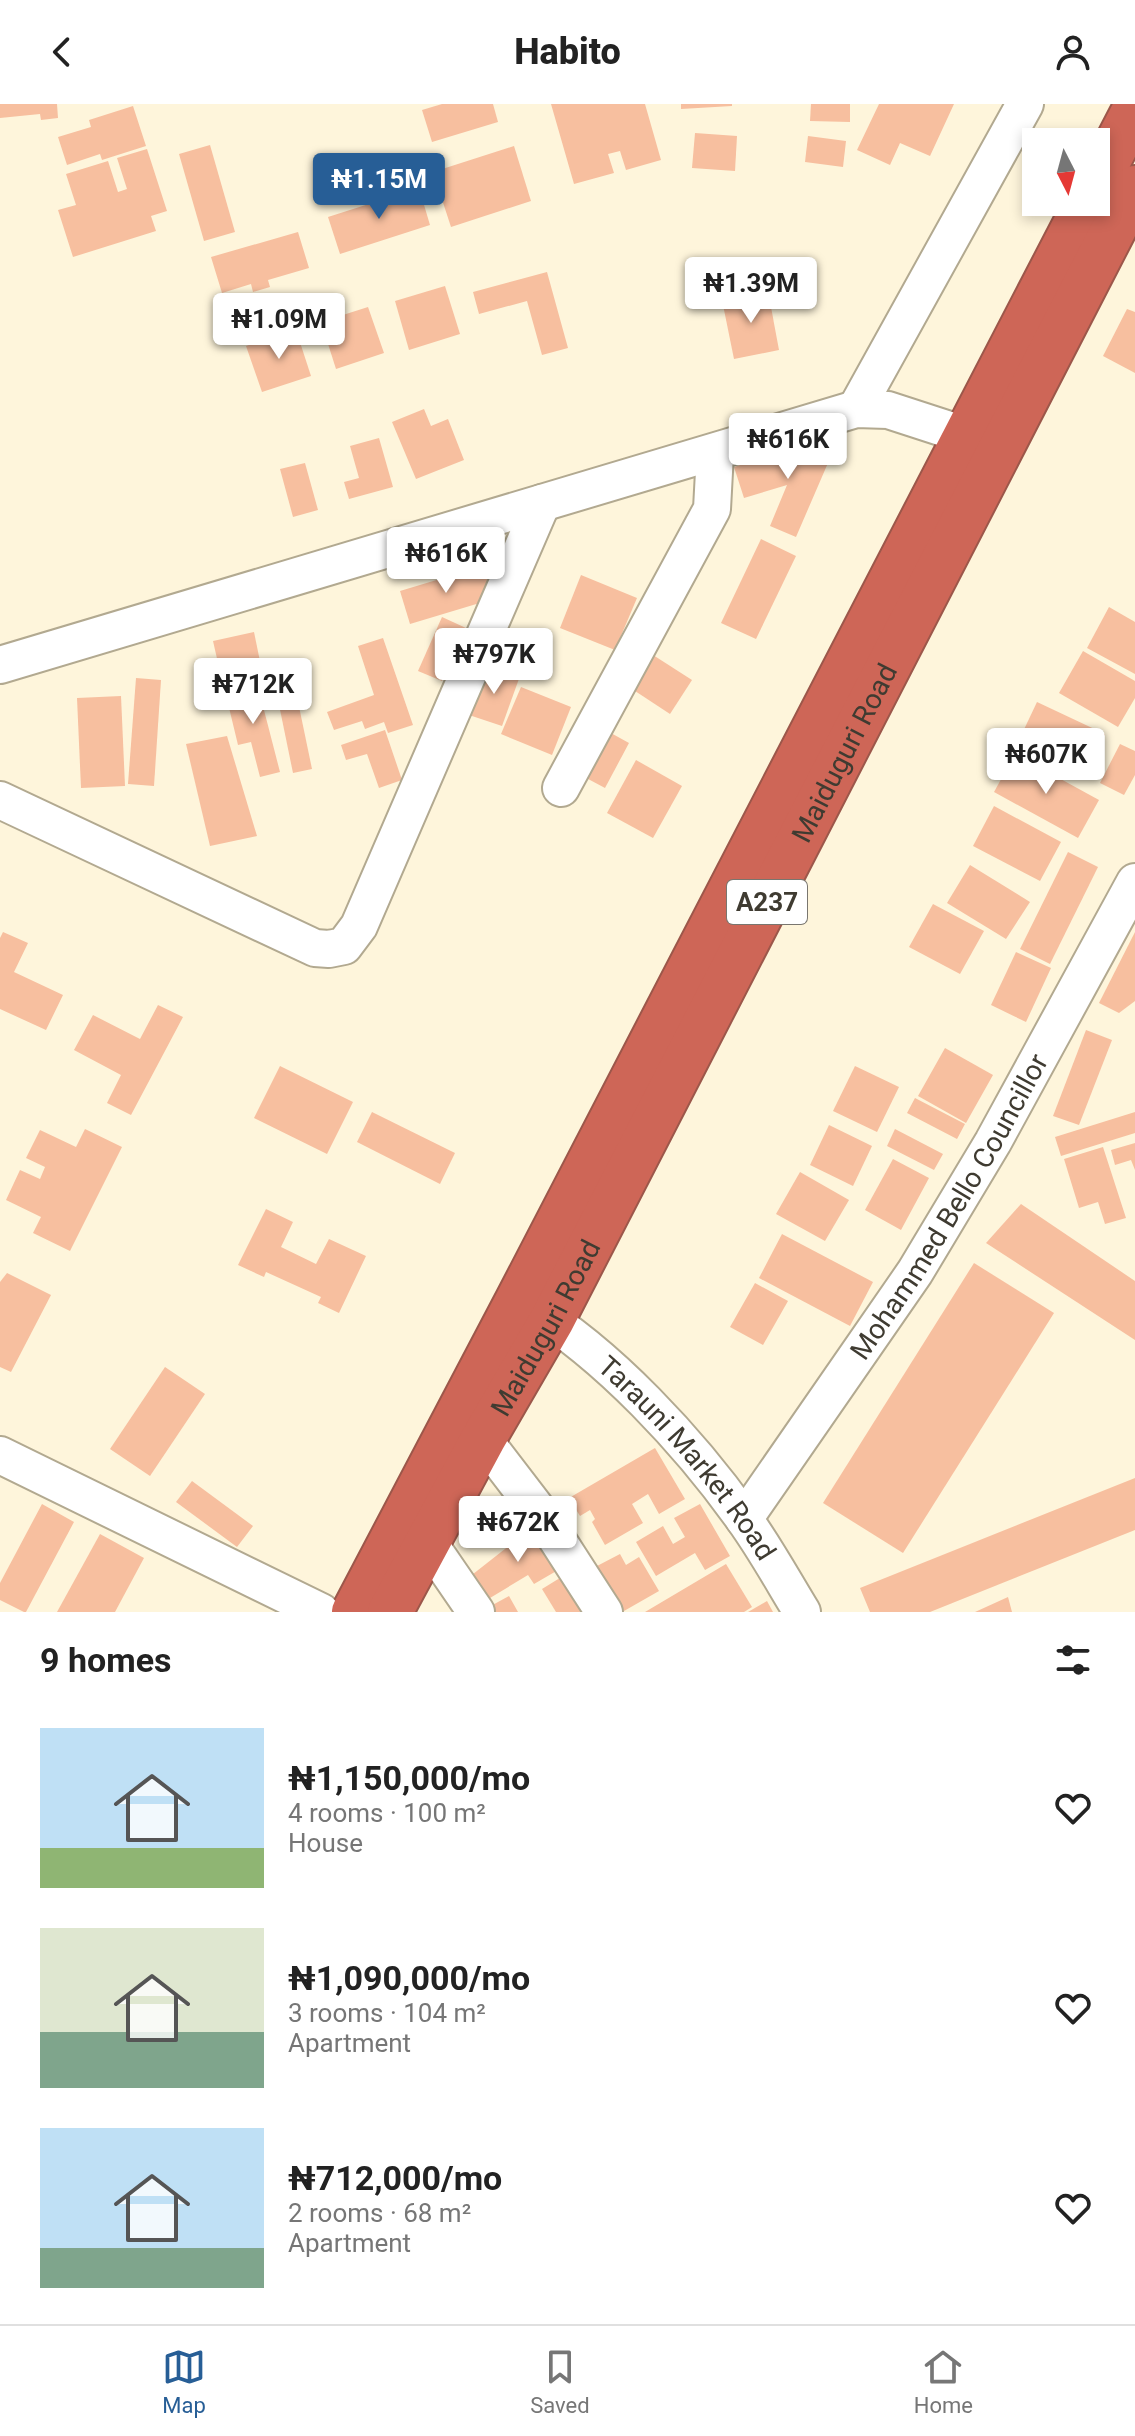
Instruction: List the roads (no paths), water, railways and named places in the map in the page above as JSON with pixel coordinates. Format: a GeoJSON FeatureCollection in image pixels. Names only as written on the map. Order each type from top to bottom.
{"type":"FeatureCollection","features":[{"type":"Feature","properties":{"kind":"highway"},"geometry":{"type":"LineString","coordinates":[[1110,157],[1135,109]]}},
{"type":"Feature","properties":{"kind":"highway","name":"Maiduguri Road"},"geometry":{"type":"LineString","coordinates":[[354,1612],[535,1310],[1135,188]]}},
{"type":"Feature","properties":{"kind":"highway","name":"Maiduguri Road"},"geometry":{"type":"LineString","coordinates":[[390,1612],[483,1439],[535,1310],[965,435],[1080,216]]}},
{"type":"Feature","properties":{"kind":"street"},"geometry":{"type":"LineString","coordinates":[[856,409],[1025,104]]}},
{"type":"Feature","properties":{"kind":"street"},"geometry":{"type":"LineString","coordinates":[[0,665],[856,409],[888,410],[965,435]]}},
{"type":"Feature","properties":{"kind":"street"},"geometry":{"type":"LineString","coordinates":[[561,788],[712,509],[715,453]]}},
{"type":"Feature","properties":{"kind":"street"},"geometry":{"type":"LineString","coordinates":[[0,800],[315,948],[344,946],[359,926],[542,503]]}},
{"type":"Feature","properties":{"kind":"street","name":"Mohammed Bello Councillor"},"geometry":{"type":"LineString","coordinates":[[744,1519],[915,1272],[993,1142],[1135,882]]}},
{"type":"Feature","properties":{"kind":"street","name":"Tarauni Market Road"},"geometry":{"type":"LineString","coordinates":[[535,1310],[620,1376],[681,1441],[744,1519],[802,1612]]}},
{"type":"Feature","properties":{"kind":"street"},"geometry":{"type":"LineString","coordinates":[[483,1439],[542,1516],[604,1612]]}},
{"type":"Feature","properties":{"kind":"street"},"geometry":{"type":"LineString","coordinates":[[0,1455],[321,1612]]}},
{"type":"Feature","properties":{"kind":"street"},"geometry":{"type":"LineString","coordinates":[[428,1542],[476,1612]]}}]}
